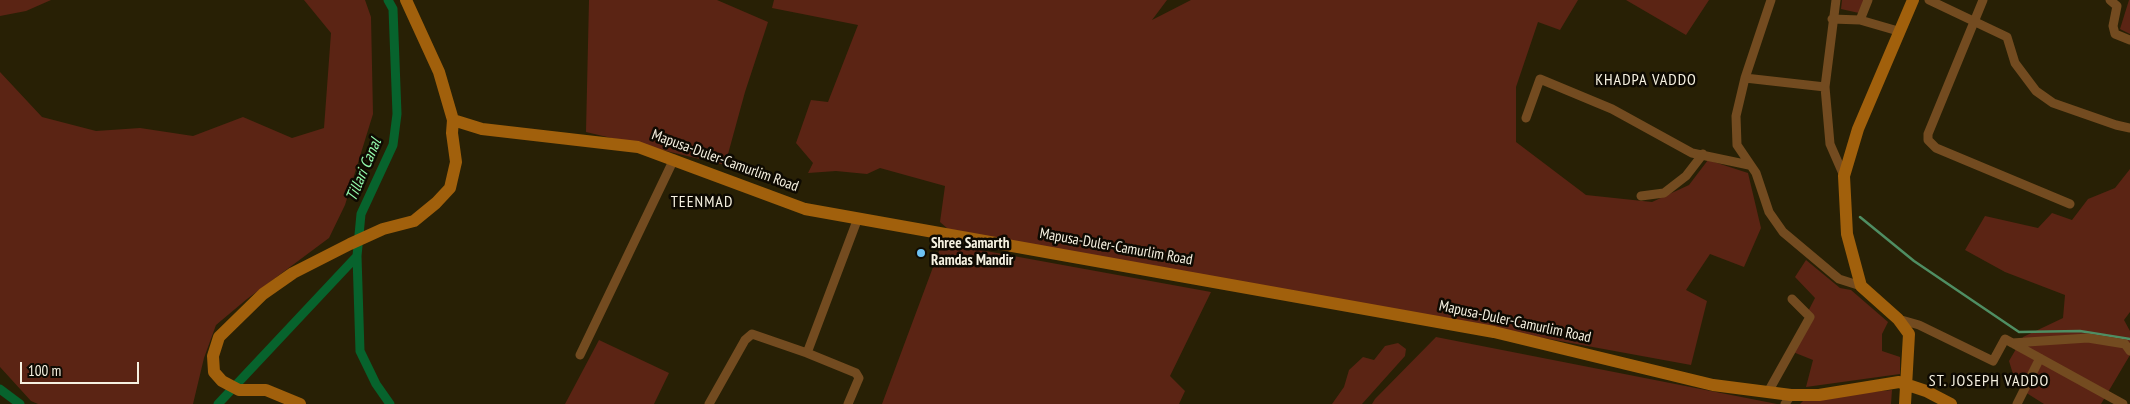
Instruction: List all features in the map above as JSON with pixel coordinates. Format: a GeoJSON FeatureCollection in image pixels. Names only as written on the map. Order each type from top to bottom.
{"type":"FeatureCollection","features":[{"type":"Feature","properties":{"kind":"street"},"geometry":{"type":"LineString","coordinates":[[300,404],[266,390],[234,387],[214,372],[214,356],[219,337],[263,294],[293,273],[350,244],[383,230],[414,221],[450,188],[456,162],[452,133],[453,120],[439,72],[406,0]]}},
{"type":"Feature","properties":{"kind":"street"},"geometry":{"type":"LineString","coordinates":[[1771,0],[1745,78],[1736,116],[1737,145],[1756,173],[1769,212],[1783,232],[1839,280],[1861,286],[1898,319],[1909,334],[1905,404]]}},
{"type":"Feature","properties":{"kind":"street"},"geometry":{"type":"LineString","coordinates":[[1836,0],[1832,19],[1825,87],[1830,144],[1844,176]]}},
{"type":"Feature","properties":{"kind":"street"},"geometry":{"type":"LineString","coordinates":[[1860,20],[1868,0]]}},
{"type":"Feature","properties":{"kind":"street"},"geometry":{"type":"LineString","coordinates":[[1861,286],[1847,234],[1844,176],[1858,129],[1898,31],[1913,0]]}},
{"type":"Feature","properties":{"kind":"street"},"geometry":{"type":"LineString","coordinates":[[1929,0],[2007,37],[2014,63],[2036,91],[2053,103],[2116,126],[2130,128]]}},
{"type":"Feature","properties":{"kind":"street"},"geometry":{"type":"LineString","coordinates":[[1983,0],[1928,134],[1928,140],[1936,148],[2070,204]]}},
{"type":"Feature","properties":{"kind":"street"},"geometry":{"type":"LineString","coordinates":[[2110,0],[2117,6],[2113,26],[2115,34],[2130,40]]}},
{"type":"Feature","properties":{"kind":"street"},"geometry":{"type":"LineString","coordinates":[[1832,19],[1860,20],[1898,31]]}},
{"type":"Feature","properties":{"kind":"street"},"geometry":{"type":"LineString","coordinates":[[1745,78],[1825,87]]}},
{"type":"Feature","properties":{"kind":"street"},"geometry":{"type":"LineString","coordinates":[[1526,118],[1540,79],[1612,109],[1692,153],[1749,165]]}},
{"type":"Feature","properties":{"kind":"street","name":"Mapusa-Duler-Camurlim Road"},"geometry":{"type":"LineString","coordinates":[[453,120],[482,130],[638,147],[805,208],[1494,332],[1713,385],[1768,392],[1788,399],[1899,382],[1907,384]]}},
{"type":"Feature","properties":{"kind":"street"},"geometry":{"type":"LineString","coordinates":[[1641,196],[1664,193],[1686,176],[1703,154]]}},
{"type":"Feature","properties":{"kind":"street"},"geometry":{"type":"LineString","coordinates":[[580,355],[674,159]]}},
{"type":"Feature","properties":{"kind":"street"},"geometry":{"type":"LineString","coordinates":[[808,353],[858,218]]}},
{"type":"Feature","properties":{"kind":"street"},"geometry":{"type":"LineString","coordinates":[[1768,392],[1810,318],[1792,299]]}},
{"type":"Feature","properties":{"kind":"street"},"geometry":{"type":"LineString","coordinates":[[1898,319],[1919,325],[1993,361],[2005,339],[2123,404]]}},
{"type":"Feature","properties":{"kind":"street"},"geometry":{"type":"LineString","coordinates":[[710,404],[745,340],[752,334],[808,353],[856,373],[859,378],[848,404]]}},
{"type":"Feature","properties":{"kind":"street"},"geometry":{"type":"LineString","coordinates":[[2012,343],[2088,338],[2125,344],[2130,351]]}},
{"type":"Feature","properties":{"kind":"street"},"geometry":{"type":"LineString","coordinates":[[2017,404],[2040,358]]}},
{"type":"Feature","properties":{"kind":"street"},"geometry":{"type":"LineString","coordinates":[[1907,384],[1951,404]]}},
{"type":"Feature","properties":{"kind":"shaded area"},"geometry":{"type":"Polygon","coordinates":[[[0,0],[51,0],[26,11],[0,16],[0,0]]]}},
{"type":"Feature","properties":{"kind":"shaded area"},"geometry":{"type":"Polygon","coordinates":[[[304,0],[365,0],[371,17],[373,114],[345,205],[329,238],[247,299],[216,325],[204,358],[193,404],[38,404],[31,401],[0,367],[0,72],[42,117],[96,131],[140,128],[193,136],[243,117],[292,138],[324,128],[331,33],[304,0]]]}},
{"type":"Feature","properties":{"kind":"shaded area"},"geometry":{"type":"Polygon","coordinates":[[[589,0],[717,0],[768,22],[745,92],[725,165],[586,132],[589,0]]]}},
{"type":"Feature","properties":{"kind":"shaded area"},"geometry":{"type":"Polygon","coordinates":[[[774,0],[1167,0],[1152,20],[1191,0],[1578,0],[1560,30],[1538,22],[1516,87],[1516,142],[1586,195],[1652,202],[1689,185],[1708,160],[1748,173],[1761,228],[1744,267],[1710,254],[1686,290],[1707,301],[1691,365],[948,229],[940,222],[945,186],[880,168],[867,174],[836,171],[808,173],[813,163],[796,143],[811,100],[828,102],[858,25],[772,8],[774,0]]]}},
{"type":"Feature","properties":{"kind":"shaded area"},"geometry":{"type":"Polygon","coordinates":[[[1626,0],[1709,0],[1686,35],[1626,0]]]}},
{"type":"Feature","properties":{"kind":"shaded area"},"geometry":{"type":"Polygon","coordinates":[[[1842,0],[1864,0],[1859,13],[1841,9],[1842,0]]]}},
{"type":"Feature","properties":{"kind":"shaded area"},"geometry":{"type":"Polygon","coordinates":[[[2130,0],[2130,34],[2120,29],[2130,0]]]}},
{"type":"Feature","properties":{"kind":"shaded area"},"geometry":{"type":"Polygon","coordinates":[[[2130,169],[2130,312],[2124,320],[2130,331],[2130,355],[2101,404],[2044,404],[2017,387],[2009,361],[2023,337],[2063,318],[2065,295],[2005,272],[1965,250],[1985,216],[2038,228],[2052,213],[2072,220],[2088,199],[2115,188],[2130,169]]]}},
{"type":"Feature","properties":{"kind":"shaded area"},"geometry":{"type":"Polygon","coordinates":[[[942,243],[1211,292],[1170,376],[1185,391],[1179,404],[882,404],[942,243]]]}},
{"type":"Feature","properties":{"kind":"shaded area"},"geometry":{"type":"Polygon","coordinates":[[[1806,260],[1840,288],[1851,290],[1888,322],[1882,334],[1882,351],[1900,357],[1900,374],[1806,387],[1813,360],[1788,350],[1815,298],[1795,277],[1806,260]]]}},
{"type":"Feature","properties":{"kind":"shaded area"},"geometry":{"type":"Polygon","coordinates":[[[1436,337],[1777,404],[1372,404],[1436,337]]]}},
{"type":"Feature","properties":{"kind":"shaded area"},"geometry":{"type":"Polygon","coordinates":[[[599,340],[669,373],[654,404],[565,404],[599,340]]]}},
{"type":"Feature","properties":{"kind":"shaded area"},"geometry":{"type":"Polygon","coordinates":[[[1398,343],[1406,349],[1405,356],[1362,404],[1332,404],[1344,387],[1349,370],[1363,357],[1374,360],[1385,346],[1398,343]]]}},
{"type":"Feature","properties":{"kind":"shaded area"},"geometry":{"type":"Polygon","coordinates":[[[1892,390],[1891,404],[1800,404],[1806,398],[1892,390]]]}},
{"type":"Feature","properties":{"kind":"waterway","name":"Tillari Canal"},"geometry":{"type":"LineString","coordinates":[[388,0],[393,9],[397,114],[393,145],[361,214],[357,256],[360,351],[376,384],[390,404]]}},
{"type":"Feature","properties":{"kind":"waterway"},"geometry":{"type":"LineString","coordinates":[[1860,217],[1914,261],[2019,332],[2080,331],[2130,339]]}},
{"type":"Feature","properties":{"kind":"waterway"},"geometry":{"type":"LineString","coordinates":[[218,404],[357,256]]}},
{"type":"Feature","properties":{"kind":"waterway"},"geometry":{"type":"LineString","coordinates":[[0,389],[20,404]]}},
{"type":"Feature","properties":{"kind":"place","name":"Shree Samarth Ramdas Mandir"},"geometry":{"type":"Point","coordinates":[921,253]}},
{"type":"Feature","properties":{"kind":"district","name":"KHADPA VADDO"},"geometry":{"type":"Point","coordinates":[1646,80]}},
{"type":"Feature","properties":{"kind":"district","name":"TEENMAD"},"geometry":{"type":"Point","coordinates":[702,202]}},
{"type":"Feature","properties":{"kind":"district","name":"ST. JOSEPH VADDO"},"geometry":{"type":"Point","coordinates":[1989,381]}}]}
